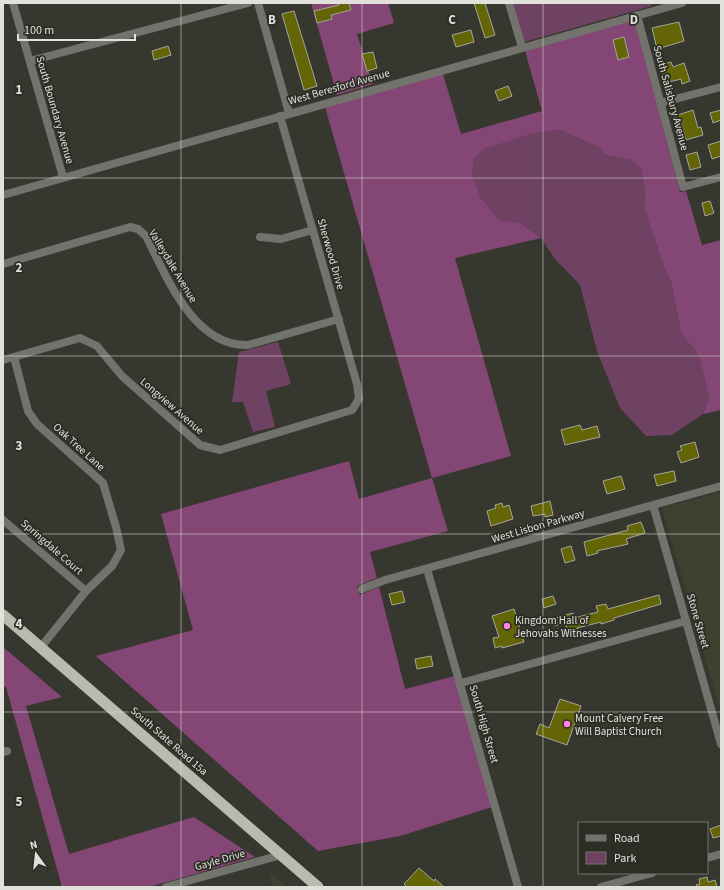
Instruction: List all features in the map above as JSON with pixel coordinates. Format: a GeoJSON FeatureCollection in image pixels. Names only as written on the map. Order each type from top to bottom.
{"type":"FeatureCollection","features":[{"type":"Feature","properties":{"kind":"highway","name":"South State Road 15a"},"geometry":{"type":"LineString","coordinates":[[3,615],[318,887]]}},
{"type":"Feature","properties":{"kind":"street","name":"South Boundary Avenue"},"geometry":{"type":"LineString","coordinates":[[13,3],[63,177]]}},
{"type":"Feature","properties":{"kind":"street"},"geometry":{"type":"LineString","coordinates":[[30,60],[248,3]]}},
{"type":"Feature","properties":{"kind":"street"},"geometry":{"type":"LineString","coordinates":[[258,3],[289,113]]}},
{"type":"Feature","properties":{"kind":"street"},"geometry":{"type":"LineString","coordinates":[[509,3],[522,47]]}},
{"type":"Feature","properties":{"kind":"street","name":"West Beresford Avenue"},"geometry":{"type":"LineString","coordinates":[[3,195],[682,3]]}},
{"type":"Feature","properties":{"kind":"street","name":"South Salisbury Avenue"},"geometry":{"type":"LineString","coordinates":[[637,15],[683,187],[721,177]]}},
{"type":"Feature","properties":{"kind":"street"},"geometry":{"type":"LineString","coordinates":[[660,102],[721,87]]}},
{"type":"Feature","properties":{"kind":"street","name":"Sherwood Drive"},"geometry":{"type":"LineString","coordinates":[[280,116],[339,319],[357,384],[359,399]]}},
{"type":"Feature","properties":{"kind":"street","name":"Valleydale Avenue"},"geometry":{"type":"LineString","coordinates":[[3,264],[130,227],[138,229],[146,236],[184,307],[211,333],[226,343],[248,345],[339,319]]}},
{"type":"Feature","properties":{"kind":"street"},"geometry":{"type":"LineString","coordinates":[[260,236],[280,239],[313,230]]}},
{"type":"Feature","properties":{"kind":"street","name":"Longview Avenue"},"geometry":{"type":"LineString","coordinates":[[3,360],[80,338],[98,346],[122,376],[200,445],[220,450],[352,410],[359,399]]}},
{"type":"Feature","properties":{"kind":"street","name":"Oak Tree Lane"},"geometry":{"type":"LineString","coordinates":[[14,357],[28,411],[37,424],[103,483],[116,527],[120,550],[112,566],[86,591],[41,647]]}},
{"type":"Feature","properties":{"kind":"street","name":"West Lisbon Parkway"},"geometry":{"type":"LineString","coordinates":[[362,589],[385,580],[721,486]]}},
{"type":"Feature","properties":{"kind":"street","name":"Stone Street"},"geometry":{"type":"LineString","coordinates":[[653,505],[721,744]]}},
{"type":"Feature","properties":{"kind":"street","name":"Springdale Court"},"geometry":{"type":"LineString","coordinates":[[3,520],[86,591]]}},
{"type":"Feature","properties":{"kind":"street","name":"South High Street"},"geometry":{"type":"LineString","coordinates":[[427,569],[461,683],[518,887]]}},
{"type":"Feature","properties":{"kind":"street"},"geometry":{"type":"LineString","coordinates":[[461,683],[686,621]]}},
{"type":"Feature","properties":{"kind":"street"},"geometry":{"type":"LineString","coordinates":[[708,858],[721,854]]}},
{"type":"Feature","properties":{"kind":"street","name":"Gayle Drive"},"geometry":{"type":"LineString","coordinates":[[166,887],[281,855]]}},
{"type":"Feature","properties":{"kind":"street"},"geometry":{"type":"LineString","coordinates":[[601,887],[648,874]]}},
{"type":"Feature","properties":{"kind":"shaded area"},"geometry":{"type":"Polygon","coordinates":[[[311,3],[388,3],[394,23],[357,34],[373,84],[337,95],[311,3]]]}},
{"type":"Feature","properties":{"kind":"shaded area"},"geometry":{"type":"Polygon","coordinates":[[[635,20],[680,192],[686,191],[702,245],[721,240],[721,410],[703,414],[709,397],[699,356],[681,333],[671,282],[665,270],[644,208],[645,192],[641,168],[631,160],[605,155],[600,148],[560,130],[531,134],[485,148],[474,159],[472,175],[481,198],[499,220],[520,223],[541,238],[455,258],[511,456],[432,478],[325,107],[443,74],[461,134],[542,111],[525,51],[635,20]]]}},
{"type":"Feature","properties":{"kind":"shaded area"},"geometry":{"type":"Polygon","coordinates":[[[349,461],[359,499],[432,478],[448,531],[370,552],[377,578],[357,586],[360,595],[379,587],[405,689],[455,676],[492,807],[400,836],[318,851],[96,656],[193,630],[161,514],[349,461]]]}},
{"type":"Feature","properties":{"kind":"shaded area"},"geometry":{"type":"Polygon","coordinates":[[[721,492],[721,713],[662,508],[721,492]]]}},
{"type":"Feature","properties":{"kind":"shaded area"},"geometry":{"type":"Polygon","coordinates":[[[3,647],[62,697],[26,706],[69,854],[194,817],[255,857],[149,887],[62,887],[6,687],[3,687],[3,647]]]}},
{"type":"Feature","properties":{"kind":"shaded area"},"geometry":{"type":"Polygon","coordinates":[[[270,873],[286,887],[273,887],[270,873]]]}},
{"type":"Feature","properties":{"kind":"green space"},"geometry":{"type":"Polygon","coordinates":[[[513,3],[650,3],[652,6],[524,42],[513,3]]]}},
{"type":"Feature","properties":{"kind":"green space"},"geometry":{"type":"Polygon","coordinates":[[[560,130],[600,148],[605,155],[631,160],[641,168],[645,192],[644,208],[665,270],[671,282],[681,333],[699,356],[709,397],[703,414],[672,435],[646,436],[620,408],[597,351],[580,285],[555,259],[541,238],[520,223],[499,220],[481,198],[472,175],[474,159],[485,148],[500,142],[531,134],[560,130]]]}},
{"type":"Feature","properties":{"kind":"green space"},"geometry":{"type":"Polygon","coordinates":[[[278,342],[291,384],[266,391],[275,427],[253,432],[243,402],[232,402],[239,352],[278,342]]]}},
{"type":"Feature","properties":{"kind":"building"},"geometry":{"type":"Polygon","coordinates":[[[338,3],[349,3],[351,10],[331,15],[332,19],[317,23],[314,11],[339,5],[338,3]]]}},
{"type":"Feature","properties":{"kind":"building"},"geometry":{"type":"Polygon","coordinates":[[[474,3],[485,3],[495,35],[485,38],[474,3]]]}},
{"type":"Feature","properties":{"kind":"building"},"geometry":{"type":"Polygon","coordinates":[[[294,11],[317,86],[304,90],[282,14],[294,11]]]}},
{"type":"Feature","properties":{"kind":"building"},"geometry":{"type":"Polygon","coordinates":[[[679,22],[684,41],[657,49],[652,28],[679,22]]]}},
{"type":"Feature","properties":{"kind":"building"},"geometry":{"type":"Polygon","coordinates":[[[471,30],[474,42],[456,47],[452,35],[471,30]]]}},
{"type":"Feature","properties":{"kind":"building"},"geometry":{"type":"Polygon","coordinates":[[[624,37],[629,57],[618,60],[613,40],[624,37]]]}},
{"type":"Feature","properties":{"kind":"building"},"geometry":{"type":"Polygon","coordinates":[[[168,46],[171,55],[154,60],[152,51],[168,46]]]}},
{"type":"Feature","properties":{"kind":"building"},"geometry":{"type":"Polygon","coordinates":[[[373,52],[377,68],[367,71],[362,54],[373,52]]]}},
{"type":"Feature","properties":{"kind":"building"},"geometry":{"type":"Polygon","coordinates":[[[671,62],[673,67],[684,63],[690,81],[682,84],[681,79],[665,83],[660,65],[671,62]]]}},
{"type":"Feature","properties":{"kind":"building"},"geometry":{"type":"Polygon","coordinates":[[[508,86],[512,96],[499,101],[495,91],[508,86]]]}},
{"type":"Feature","properties":{"kind":"building"},"geometry":{"type":"Polygon","coordinates":[[[693,110],[698,128],[701,127],[703,135],[686,140],[681,123],[677,124],[675,116],[693,110]]]}},
{"type":"Feature","properties":{"kind":"building"},"geometry":{"type":"Polygon","coordinates":[[[721,110],[721,120],[713,123],[710,113],[721,110]]]}},
{"type":"Feature","properties":{"kind":"building"},"geometry":{"type":"Polygon","coordinates":[[[721,141],[721,156],[712,159],[708,145],[721,141]]]}},
{"type":"Feature","properties":{"kind":"building"},"geometry":{"type":"Polygon","coordinates":[[[697,152],[701,167],[690,170],[686,155],[697,152]]]}},
{"type":"Feature","properties":{"kind":"building"},"geometry":{"type":"Polygon","coordinates":[[[710,201],[714,213],[705,216],[702,203],[710,201]]]}},
{"type":"Feature","properties":{"kind":"building"},"geometry":{"type":"Polygon","coordinates":[[[580,425],[582,430],[597,426],[600,437],[565,445],[561,430],[580,425]]]}},
{"type":"Feature","properties":{"kind":"building"},"geometry":{"type":"Polygon","coordinates":[[[695,442],[699,457],[681,463],[677,452],[682,450],[680,446],[695,442]]]}},
{"type":"Feature","properties":{"kind":"building"},"geometry":{"type":"Polygon","coordinates":[[[674,471],[676,481],[657,486],[654,475],[674,471]]]}},
{"type":"Feature","properties":{"kind":"building"},"geometry":{"type":"Polygon","coordinates":[[[621,476],[625,489],[607,494],[603,481],[621,476]]]}},
{"type":"Feature","properties":{"kind":"building"},"geometry":{"type":"Polygon","coordinates":[[[550,501],[553,515],[545,517],[545,514],[533,516],[531,506],[550,501]]]}},
{"type":"Feature","properties":{"kind":"building"},"geometry":{"type":"Polygon","coordinates":[[[502,503],[503,507],[509,505],[513,519],[491,526],[487,511],[496,508],[495,505],[502,503]]]}},
{"type":"Feature","properties":{"kind":"building"},"geometry":{"type":"Polygon","coordinates":[[[641,522],[645,533],[626,539],[628,544],[597,551],[598,553],[587,556],[584,542],[628,530],[627,526],[641,522]]]}},
{"type":"Feature","properties":{"kind":"building"},"geometry":{"type":"Polygon","coordinates":[[[571,546],[575,560],[565,563],[561,549],[571,546]]]}},
{"type":"Feature","properties":{"kind":"building"},"geometry":{"type":"Polygon","coordinates":[[[402,591],[405,602],[392,605],[389,594],[402,591]]]}},
{"type":"Feature","properties":{"kind":"building"},"geometry":{"type":"Polygon","coordinates":[[[659,595],[661,604],[614,618],[614,620],[601,624],[601,622],[577,628],[578,630],[568,632],[565,623],[554,626],[552,619],[573,613],[574,618],[598,612],[596,606],[606,604],[608,609],[659,595]]]}},
{"type":"Feature","properties":{"kind":"building"},"geometry":{"type":"Polygon","coordinates":[[[553,596],[556,604],[544,608],[542,599],[553,596]]]}},
{"type":"Feature","properties":{"kind":"building","name":"Kingdom Hall of Jehovahs Witnesses"},"geometry":{"type":"Polygon","coordinates":[[[514,609],[524,642],[502,648],[502,646],[495,648],[493,638],[499,637],[492,616],[514,609]]]}},
{"type":"Feature","properties":{"kind":"building"},"geometry":{"type":"Polygon","coordinates":[[[431,656],[433,666],[417,669],[415,659],[431,656]]]}},
{"type":"Feature","properties":{"kind":"building"},"geometry":{"type":"Polygon","coordinates":[[[560,699],[581,706],[567,745],[536,734],[540,724],[549,728],[560,699]]]}},
{"type":"Feature","properties":{"kind":"building"},"geometry":{"type":"Polygon","coordinates":[[[721,825],[721,836],[713,838],[710,829],[721,825]]]}},
{"type":"Feature","properties":{"kind":"building"},"geometry":{"type":"Polygon","coordinates":[[[419,868],[434,881],[435,879],[444,887],[407,887],[404,884],[419,868]]]}},
{"type":"Feature","properties":{"kind":"building"},"geometry":{"type":"Polygon","coordinates":[[[707,877],[708,882],[715,880],[717,887],[697,887],[696,885],[700,884],[699,879],[707,877]]]}},
{"type":"Feature","properties":{"kind":"place","name":"Kingdom Hall of Jehovahs Witnesses"},"geometry":{"type":"Point","coordinates":[507,626]}},
{"type":"Feature","properties":{"kind":"place","name":"Mount Calvery Free Will Baptist Church"},"geometry":{"type":"Point","coordinates":[567,724]}}]}
